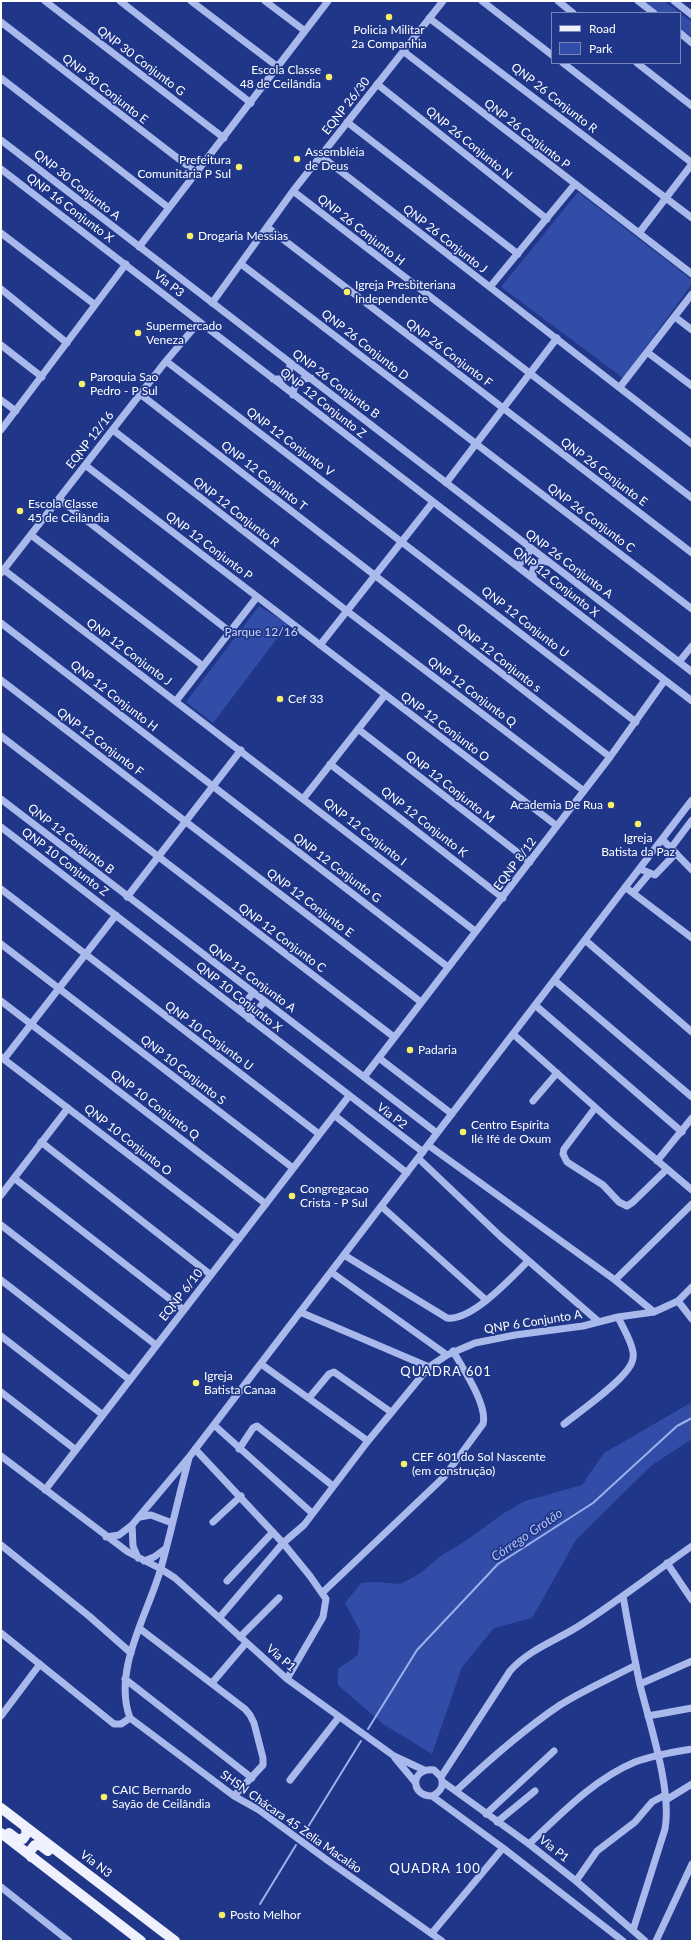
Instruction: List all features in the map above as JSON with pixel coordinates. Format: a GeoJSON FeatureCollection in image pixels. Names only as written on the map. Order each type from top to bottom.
{"type":"FeatureCollection","features":[{"type":"Feature","properties":{"kind":"main road","name":"Via N3"},"geometry":{"type":"LineString","coordinates":[[1,1808],[175,1941]]}},
{"type":"Feature","properties":{"kind":"main road"},"geometry":{"type":"LineString","coordinates":[[1,1827],[20,1840],[26,1836],[28,1831],[25,1826]]}},
{"type":"Feature","properties":{"kind":"main road"},"geometry":{"type":"LineString","coordinates":[[1,1833],[141,1941]]}},
{"type":"Feature","properties":{"kind":"main road"},"geometry":{"type":"LineString","coordinates":[[32,1857],[31,1849],[35,1845],[40,1845],[81,1877],[108,1890]]}},
{"type":"Feature","properties":{"kind":"street","name":"QNP 30 Conjunto G"},"geometry":{"type":"LineString","coordinates":[[45,1],[224,138]]}},
{"type":"Feature","properties":{"kind":"street"},"geometry":{"type":"LineString","coordinates":[[120,1],[251,103]]}},
{"type":"Feature","properties":{"kind":"street"},"geometry":{"type":"LineString","coordinates":[[191,1],[278,67]]}},
{"type":"Feature","properties":{"kind":"street"},"geometry":{"type":"LineString","coordinates":[[265,1],[305,32]]}},
{"type":"Feature","properties":{"kind":"street"},"geometry":{"type":"LineString","coordinates":[[139,247],[328,1]]}},
{"type":"Feature","properties":{"kind":"street","name":"EQNP 26/30"},"geometry":{"type":"LineString","coordinates":[[212,303],[294,191],[442,1]]}},
{"type":"Feature","properties":{"kind":"street"},"geometry":{"type":"LineString","coordinates":[[482,1],[551,54]]}},
{"type":"Feature","properties":{"kind":"street"},"geometry":{"type":"LineString","coordinates":[[558,1],[572,12]]}},
{"type":"Feature","properties":{"kind":"street"},"geometry":{"type":"LineString","coordinates":[[638,1],[653,12]]}},
{"type":"Feature","properties":{"kind":"street"},"geometry":{"type":"LineString","coordinates":[[674,1],[692,15]]}},
{"type":"Feature","properties":{"kind":"street","name":"QNP 26 Conjunto R"},"geometry":{"type":"LineString","coordinates":[[430,18],[692,218]]}},
{"type":"Feature","properties":{"kind":"street","name":"QNP 30 Conjunto E"},"geometry":{"type":"LineString","coordinates":[[1,22],[196,173]]}},
{"type":"Feature","properties":{"kind":"street"},"geometry":{"type":"LineString","coordinates":[[681,34],[692,43]]}},
{"type":"Feature","properties":{"kind":"street","name":"QNP 26 Conjunto P"},"geometry":{"type":"LineString","coordinates":[[403,51],[692,274]]}},
{"type":"Feature","properties":{"kind":"street"},"geometry":{"type":"LineString","coordinates":[[564,64],[692,163],[639,233]]}},
{"type":"Feature","properties":{"kind":"street"},"geometry":{"type":"LineString","coordinates":[[638,64],[692,106]]}},
{"type":"Feature","properties":{"kind":"street"},"geometry":{"type":"LineString","coordinates":[[1,78],[169,208]]}},
{"type":"Feature","properties":{"kind":"street","name":"QNP 26 Conjunto N"},"geometry":{"type":"LineString","coordinates":[[377,84],[546,219]]}},
{"type":"Feature","properties":{"kind":"street"},"geometry":{"type":"LineString","coordinates":[[347,122],[518,254]]}},
{"type":"Feature","properties":{"kind":"street","name":"QNP 30 Conjunto A"},"geometry":{"type":"LineString","coordinates":[[1,140],[139,247]]}},
{"type":"Feature","properties":{"kind":"street","name":"QNP 26 Conjunto J"},"geometry":{"type":"LineString","coordinates":[[321,156],[692,444]]}},
{"type":"Feature","properties":{"kind":"street","name":"QNP 16 Conjunto X"},"geometry":{"type":"LineString","coordinates":[[1,170],[126,264]]}},
{"type":"Feature","properties":{"kind":"street"},"geometry":{"type":"LineString","coordinates":[[490,287],[575,184]]}},
{"type":"Feature","properties":{"kind":"street","name":"QNP 26 Conjunto H"},"geometry":{"type":"LineString","coordinates":[[294,191],[692,498]]}},
{"type":"Feature","properties":{"kind":"street","name":"QNP 26 Conjunto F"},"geometry":{"type":"LineString","coordinates":[[267,227],[503,408]]}},
{"type":"Feature","properties":{"kind":"street"},"geometry":{"type":"LineString","coordinates":[[1,233],[94,304]]}},
{"type":"Feature","properties":{"kind":"street","name":"Via P3"},"geometry":{"type":"LineString","coordinates":[[139,247],[212,303]]}},
{"type":"Feature","properties":{"kind":"street"},"geometry":{"type":"LineString","coordinates":[[1,430],[42,377],[94,304],[126,264]]}},
{"type":"Feature","properties":{"kind":"street","name":"Via P3"},"geometry":{"type":"LineString","coordinates":[[126,264],[199,322]]}},
{"type":"Feature","properties":{"kind":"street","name":"QNP 26 Conjunto D"},"geometry":{"type":"LineString","coordinates":[[241,264],[476,444]]}},
{"type":"Feature","properties":{"kind":"street"},"geometry":{"type":"LineString","coordinates":[[1,289],[67,343]]}},
{"type":"Feature","properties":{"kind":"street"},"geometry":{"type":"LineString","coordinates":[[620,387],[692,294]]}},
{"type":"Feature","properties":{"kind":"street","name":"QNP 26 Conjunto B"},"geometry":{"type":"LineString","coordinates":[[212,303],[446,483]]}},
{"type":"Feature","properties":{"kind":"street"},"geometry":{"type":"LineString","coordinates":[[675,317],[692,330]]}},
{"type":"Feature","properties":{"kind":"street","name":"EQNP 12/16"},"geometry":{"type":"LineString","coordinates":[[2,572],[84,465],[166,361],[199,322]]}},
{"type":"Feature","properties":{"kind":"street","name":"QNP 12 Conjunto Z"},"geometry":{"type":"LineString","coordinates":[[199,322],[433,502]]}},
{"type":"Feature","properties":{"kind":"street"},"geometry":{"type":"LineString","coordinates":[[446,483],[557,338]]}},
{"type":"Feature","properties":{"kind":"street"},"geometry":{"type":"LineString","coordinates":[[1,345],[42,377]]}},
{"type":"Feature","properties":{"kind":"street"},"geometry":{"type":"LineString","coordinates":[[648,352],[692,386]]}},
{"type":"Feature","properties":{"kind":"street","name":"QNP 12 Conjunto V"},"geometry":{"type":"LineString","coordinates":[[166,361],[402,540]]}},
{"type":"Feature","properties":{"kind":"street"},"geometry":{"type":"LineString","coordinates":[[273,379],[284,379],[289,376],[290,363]]}},
{"type":"Feature","properties":{"kind":"street"},"geometry":{"type":"LineString","coordinates":[[294,395],[294,385],[298,381],[311,378]]}},
{"type":"Feature","properties":{"kind":"street","name":"QNP 12 Conjunto T"},"geometry":{"type":"LineString","coordinates":[[140,394],[374,576]]}},
{"type":"Feature","properties":{"kind":"street"},"geometry":{"type":"LineString","coordinates":[[1,400],[16,412]]}},
{"type":"Feature","properties":{"kind":"street","name":"QNP 26 Conjunto E"},"geometry":{"type":"LineString","coordinates":[[503,408],[692,552]]}},
{"type":"Feature","properties":{"kind":"street","name":"QNP 12 Conjunto R"},"geometry":{"type":"LineString","coordinates":[[113,430],[347,611]]}},
{"type":"Feature","properties":{"kind":"street","name":"QNP 26 Conjunto C"},"geometry":{"type":"LineString","coordinates":[[476,444],[692,609]]}},
{"type":"Feature","properties":{"kind":"street","name":"QNP 12 Conjunto P"},"geometry":{"type":"LineString","coordinates":[[84,465],[320,645]]}},
{"type":"Feature","properties":{"kind":"street","name":"QNP 26 Conjunto A"},"geometry":{"type":"LineString","coordinates":[[446,483],[679,662]]}},
{"type":"Feature","properties":{"kind":"street"},"geometry":{"type":"LineString","coordinates":[[59,499],[229,632]]}},
{"type":"Feature","properties":{"kind":"street"},"geometry":{"type":"LineString","coordinates":[[320,645],[433,502]]}},
{"type":"Feature","properties":{"kind":"street","name":"QNP 12 Conjunto X"},"geometry":{"type":"LineString","coordinates":[[433,502],[665,680]]}},
{"type":"Feature","properties":{"kind":"street"},"geometry":{"type":"LineString","coordinates":[[31,535],[203,666]]}},
{"type":"Feature","properties":{"kind":"street","name":"QNP 12 Conjunto U"},"geometry":{"type":"LineString","coordinates":[[402,540],[636,722]]}},
{"type":"Feature","properties":{"kind":"street"},"geometry":{"type":"LineString","coordinates":[[515,564],[521,563],[527,559],[530,554],[529,547]]}},
{"type":"Feature","properties":{"kind":"street"},"geometry":{"type":"LineString","coordinates":[[534,579],[531,571],[534,564],[541,561],[549,562]]}},
{"type":"Feature","properties":{"kind":"street","name":"QNP 12 Conjunto J"},"geometry":{"type":"LineString","coordinates":[[2,572],[241,750]]}},
{"type":"Feature","properties":{"kind":"street","name":"QNP 12 Conjunto s"},"geometry":{"type":"LineString","coordinates":[[374,576],[610,757]]}},
{"type":"Feature","properties":{"kind":"street"},"geometry":{"type":"LineString","coordinates":[[176,701],[257,597]]}},
{"type":"Feature","properties":{"kind":"street","name":"QNP 12 Conjunto Q"},"geometry":{"type":"LineString","coordinates":[[347,611],[584,791]]}},
{"type":"Feature","properties":{"kind":"street","name":"QNP 12 Conjunto H"},"geometry":{"type":"LineString","coordinates":[[1,623],[213,787]]}},
{"type":"Feature","properties":{"kind":"street","name":"QNP 12 Conjunto O"},"geometry":{"type":"LineString","coordinates":[[320,645],[557,826]]}},
{"type":"Feature","properties":{"kind":"street"},"geometry":{"type":"LineString","coordinates":[[692,646],[679,662],[692,672]]}},
{"type":"Feature","properties":{"kind":"street","name":"QNP 12 Conjunto F"},"geometry":{"type":"LineString","coordinates":[[1,680],[186,821]]}},
{"type":"Feature","properties":{"kind":"street"},"geometry":{"type":"LineString","coordinates":[[665,680],[692,701]]}},
{"type":"Feature","properties":{"kind":"street","name":"EQNP 8/12"},"geometry":{"type":"LineString","coordinates":[[364,1077],[610,757],[665,680]]}},
{"type":"Feature","properties":{"kind":"street"},"geometry":{"type":"LineString","coordinates":[[304,799],[385,695]]}},
{"type":"Feature","properties":{"kind":"street","name":"QNP 12 Conjunto M"},"geometry":{"type":"LineString","coordinates":[[358,729],[530,862]]}},
{"type":"Feature","properties":{"kind":"street","name":"QNP 12 Conjunto C"},"geometry":{"type":"LineString","coordinates":[[1,736],[394,1037]]}},
{"type":"Feature","properties":{"kind":"street"},"geometry":{"type":"LineString","coordinates":[[127,897],[241,750]]}},
{"type":"Feature","properties":{"kind":"street","name":"QNP 12 Conjunto I"},"geometry":{"type":"LineString","coordinates":[[241,750],[475,931]]}},
{"type":"Feature","properties":{"kind":"street","name":"QNP 12 Conjunto K"},"geometry":{"type":"LineString","coordinates":[[330,764],[503,898]]}},
{"type":"Feature","properties":{"kind":"street","name":"QNP 12 Conjunto G"},"geometry":{"type":"LineString","coordinates":[[213,787],[448,967]]}},
{"type":"Feature","properties":{"kind":"street"},"geometry":{"type":"LineString","coordinates":[[2,1460],[45,1490],[106,1537],[119,1534],[132,1525],[214,1425],[692,800]]}},
{"type":"Feature","properties":{"kind":"street","name":"QNP 12 Conjunto B"},"geometry":{"type":"LineString","coordinates":[[3,802],[127,897]]}},
{"type":"Feature","properties":{"kind":"street"},"geometry":{"type":"LineString","coordinates":[[640,868],[649,874],[657,874],[674,850],[692,820],[683,812]]}},
{"type":"Feature","properties":{"kind":"street","name":"QNP 12 Conjunto E"},"geometry":{"type":"LineString","coordinates":[[186,821],[421,1002]]}},
{"type":"Feature","properties":{"kind":"street","name":"QNP 10 Conjunto Z"},"geometry":{"type":"LineString","coordinates":[[1,827],[116,915]]}},
{"type":"Feature","properties":{"kind":"street"},"geometry":{"type":"LineString","coordinates":[[662,839],[692,870]]}},
{"type":"Feature","properties":{"kind":"street"},"geometry":{"type":"LineString","coordinates":[[633,893],[649,874]]}},
{"type":"Feature","properties":{"kind":"street"},"geometry":{"type":"LineString","coordinates":[[625,887],[692,938]]}},
{"type":"Feature","properties":{"kind":"street","name":"QNP 10 Conjunto U"},"geometry":{"type":"LineString","coordinates":[[1,890],[320,1134]]}},
{"type":"Feature","properties":{"kind":"street","name":"QNP 12 Conjunto A"},"geometry":{"type":"LineString","coordinates":[[127,897],[364,1077]]}},
{"type":"Feature","properties":{"kind":"street"},"geometry":{"type":"LineString","coordinates":[[3,1058],[32,1024],[116,915]]}},
{"type":"Feature","properties":{"kind":"street","name":"QNP 10 Conjunto X"},"geometry":{"type":"LineString","coordinates":[[116,915],[349,1096]]}},
{"type":"Feature","properties":{"kind":"street"},"geometry":{"type":"LineString","coordinates":[[585,940],[692,1032]]}},
{"type":"Feature","properties":{"kind":"street","name":"QNP 10 Conjunto S"},"geometry":{"type":"LineString","coordinates":[[1,944],[293,1168]]}},
{"type":"Feature","properties":{"kind":"street"},"geometry":{"type":"LineString","coordinates":[[554,980],[692,1097]]}},
{"type":"Feature","properties":{"kind":"street"},"geometry":{"type":"LineString","coordinates":[[239,1010],[253,993]]}},
{"type":"Feature","properties":{"kind":"street","name":"QNP 10 Conjunto Q"},"geometry":{"type":"LineString","coordinates":[[1,1001],[266,1204]]}},
{"type":"Feature","properties":{"kind":"street"},"geometry":{"type":"LineString","coordinates":[[249,1019],[264,1002]]}},
{"type":"Feature","properties":{"kind":"street"},"geometry":{"type":"LineString","coordinates":[[535,1005],[682,1132]]}},
{"type":"Feature","properties":{"kind":"street"},"geometry":{"type":"LineString","coordinates":[[512,1034],[557,1072],[595,1108],[692,1190]]}},
{"type":"Feature","properties":{"kind":"street","name":"QNP 10 Conjunto O"},"geometry":{"type":"LineString","coordinates":[[3,1058],[239,1239]]}},
{"type":"Feature","properties":{"kind":"street"},"geometry":{"type":"LineString","coordinates":[[379,1058],[452,1114]]}},
{"type":"Feature","properties":{"kind":"street"},"geometry":{"type":"LineString","coordinates":[[533,1101],[557,1072]]}},
{"type":"Feature","properties":{"kind":"street","name":"Via P2"},"geometry":{"type":"LineString","coordinates":[[364,1077],[437,1134]]}},
{"type":"Feature","properties":{"kind":"street","name":"EQNP 6/10"},"geometry":{"type":"LineString","coordinates":[[45,1490],[349,1096]]}},
{"type":"Feature","properties":{"kind":"street","name":"Via P2"},"geometry":{"type":"LineString","coordinates":[[349,1096],[420,1155],[528,1260],[599,1322]]}},
{"type":"Feature","properties":{"kind":"street"},"geometry":{"type":"LineString","coordinates":[[1,1195],[68,1108]]}},
{"type":"Feature","properties":{"kind":"street"},"geometry":{"type":"LineString","coordinates":[[595,1108],[564,1149],[563,1154],[567,1162],[603,1185],[619,1202],[627,1206],[667,1169]]}},
{"type":"Feature","properties":{"kind":"street"},"geometry":{"type":"LineString","coordinates":[[334,1115],[407,1173]]}},
{"type":"Feature","properties":{"kind":"street"},"geometry":{"type":"LineString","coordinates":[[657,1161],[692,1118]]}},
{"type":"Feature","properties":{"kind":"street"},"geometry":{"type":"LineString","coordinates":[[41,1142],[211,1275]]}},
{"type":"Feature","properties":{"kind":"street"},"geometry":{"type":"LineString","coordinates":[[428,1144],[615,1280],[654,1312]]}},
{"type":"Feature","properties":{"kind":"street"},"geometry":{"type":"LineString","coordinates":[[14,1178],[184,1310]]}},
{"type":"Feature","properties":{"kind":"street"},"geometry":{"type":"LineString","coordinates":[[615,1280],[692,1204]]}},
{"type":"Feature","properties":{"kind":"street"},"geometry":{"type":"LineString","coordinates":[[381,1206],[486,1300]]}},
{"type":"Feature","properties":{"kind":"street"},"geometry":{"type":"LineString","coordinates":[[1,1225],[156,1345]]}},
{"type":"Feature","properties":{"kind":"street"},"geometry":{"type":"LineString","coordinates":[[344,1255],[447,1318],[457,1318],[486,1300],[504,1285],[528,1260]]}},
{"type":"Feature","properties":{"kind":"street"},"geometry":{"type":"LineString","coordinates":[[322,1593],[444,1477],[483,1424],[485,1417],[480,1400],[450,1353],[331,1272]]}},
{"type":"Feature","properties":{"kind":"street"},"geometry":{"type":"LineString","coordinates":[[1,1280],[130,1380]]}},
{"type":"Feature","properties":{"kind":"street"},"geometry":{"type":"LineString","coordinates":[[692,1287],[678,1301],[692,1319]]}},
{"type":"Feature","properties":{"kind":"street","name":"QNP 6 Conjunto A"},"geometry":{"type":"LineString","coordinates":[[220,1617],[284,1543],[304,1524],[391,1412],[429,1367],[450,1353],[475,1343],[515,1335],[599,1322],[618,1317],[654,1312],[678,1301]]}},
{"type":"Feature","properties":{"kind":"street"},"geometry":{"type":"LineString","coordinates":[[300,1312],[429,1367]]}},
{"type":"Feature","properties":{"kind":"street"},"geometry":{"type":"LineString","coordinates":[[564,1424],[628,1370],[633,1362],[631,1343],[618,1317]]}},
{"type":"Feature","properties":{"kind":"street"},"geometry":{"type":"LineString","coordinates":[[1,1336],[103,1415]]}},
{"type":"Feature","properties":{"kind":"street"},"geometry":{"type":"LineString","coordinates":[[261,1364],[368,1441]]}},
{"type":"Feature","properties":{"kind":"street"},"geometry":{"type":"LineString","coordinates":[[309,1398],[332,1372],[391,1412]]}},
{"type":"Feature","properties":{"kind":"street"},"geometry":{"type":"LineString","coordinates":[[1,1392],[76,1450]]}},
{"type":"Feature","properties":{"kind":"street"},"geometry":{"type":"LineString","coordinates":[[214,1425],[312,1513]]}},
{"type":"Feature","properties":{"kind":"street"},"geometry":{"type":"LineString","coordinates":[[239,1449],[252,1428],[257,1426],[333,1486]]}},
{"type":"Feature","properties":{"kind":"street"},"geometry":{"type":"LineString","coordinates":[[195,1449],[284,1543],[326,1599],[323,1617],[287,1679]]}},
{"type":"Feature","properties":{"kind":"street"},"geometry":{"type":"LineString","coordinates":[[1,1633],[114,1724],[122,1724],[130,1718],[126,1707],[125,1680],[131,1653],[138,1628],[161,1568],[190,1456]]}},
{"type":"Feature","properties":{"kind":"street"},"geometry":{"type":"LineString","coordinates":[[213,1522],[241,1496]]}},
{"type":"Feature","properties":{"kind":"street"},"geometry":{"type":"LineString","coordinates":[[140,1517],[151,1515],[172,1523]]}},
{"type":"Feature","properties":{"kind":"street"},"geometry":{"type":"LineString","coordinates":[[132,1525],[133,1546],[141,1560],[154,1557],[165,1549]]}},
{"type":"Feature","properties":{"kind":"street"},"geometry":{"type":"LineString","coordinates":[[227,1581],[273,1532]]}},
{"type":"Feature","properties":{"kind":"street","name":"Via P1"},"geometry":{"type":"LineString","coordinates":[[106,1537],[141,1560],[161,1568],[176,1578],[287,1679],[339,1717],[394,1756],[424,1770],[434,1770],[456,1791],[529,1844],[576,1881],[645,1941]]}},
{"type":"Feature","properties":{"kind":"street"},"geometry":{"type":"LineString","coordinates":[[1,1545],[89,1616],[131,1653]]}},
{"type":"Feature","properties":{"kind":"street"},"geometry":{"type":"LineString","coordinates":[[432,1796],[438,1793],[442,1788],[442,1779],[510,1671],[518,1662],[528,1654],[581,1625],[692,1546]]}},
{"type":"Feature","properties":{"kind":"street"},"geometry":{"type":"LineString","coordinates":[[667,1563],[692,1600]]}},
{"type":"Feature","properties":{"kind":"street"},"geometry":{"type":"LineString","coordinates":[[622,1596],[640,1684],[666,1797],[667,1812],[665,1829],[633,1930]]}},
{"type":"Feature","properties":{"kind":"street"},"geometry":{"type":"LineString","coordinates":[[240,1637],[279,1598]]}},
{"type":"Feature","properties":{"kind":"street"},"geometry":{"type":"LineString","coordinates":[[138,1628],[212,1683],[245,1709],[250,1715],[254,1723],[263,1758],[263,1765],[234,1796]]}},
{"type":"Feature","properties":{"kind":"street"},"geometry":{"type":"LineString","coordinates":[[212,1683],[246,1643]]}},
{"type":"Feature","properties":{"kind":"street"},"geometry":{"type":"LineString","coordinates":[[640,1684],[692,1661]]}},
{"type":"Feature","properties":{"kind":"street"},"geometry":{"type":"LineString","coordinates":[[1,1716],[40,1664]]}},
{"type":"Feature","properties":{"kind":"street"},"geometry":{"type":"LineString","coordinates":[[456,1791],[499,1752],[545,1716],[578,1695],[636,1665]]}},
{"type":"Feature","properties":{"kind":"street"},"geometry":{"type":"LineString","coordinates":[[125,1680],[252,1778]]}},
{"type":"Feature","properties":{"kind":"street"},"geometry":{"type":"LineString","coordinates":[[648,1716],[692,1708]]}},
{"type":"Feature","properties":{"kind":"street"},"geometry":{"type":"LineString","coordinates":[[290,1780],[339,1717]]}},
{"type":"Feature","properties":{"kind":"street","name":"SHSN Chácara 45 Zelia Macalão"},"geometry":{"type":"LineString","coordinates":[[130,1718],[234,1796],[259,1810],[442,1941]]}},
{"type":"Feature","properties":{"kind":"street"},"geometry":{"type":"LineString","coordinates":[[529,1844],[597,1784],[634,1762],[657,1755],[692,1750]]}},
{"type":"Feature","properties":{"kind":"street"},"geometry":{"type":"LineString","coordinates":[[486,1814],[554,1751]]}},
{"type":"Feature","properties":{"kind":"street","name":"Via P1"},"geometry":{"type":"LineString","coordinates":[[394,1756],[416,1782],[420,1793],[426,1796],[432,1796],[503,1848],[623,1941]]}},
{"type":"Feature","properties":{"kind":"street"},"geometry":{"type":"LineString","coordinates":[[416,1782],[418,1775],[424,1770]]}},
{"type":"Feature","properties":{"kind":"street"},"geometry":{"type":"LineString","coordinates":[[576,1881],[597,1851],[635,1822],[652,1802],[692,1784]]}},
{"type":"Feature","properties":{"kind":"street"},"geometry":{"type":"LineString","coordinates":[[497,1822],[535,1791]]}},
{"type":"Feature","properties":{"kind":"street"},"geometry":{"type":"LineString","coordinates":[[432,1933],[503,1848]]}},
{"type":"Feature","properties":{"kind":"street"},"geometry":{"type":"LineString","coordinates":[[656,1941],[692,1864]]}},
{"type":"Feature","properties":{"kind":"street"},"geometry":{"type":"LineString","coordinates":[[1,1887],[69,1941]]}},
{"type":"Feature","properties":{"kind":"green space"},"geometry":{"type":"Polygon","coordinates":[[[644,1],[664,1],[679,12],[659,12],[644,1]]]}},
{"type":"Feature","properties":{"kind":"green space"},"geometry":{"type":"Polygon","coordinates":[[[681,14],[692,22],[692,37],[681,29],[681,14]]]}},
{"type":"Feature","properties":{"kind":"green space"},"geometry":{"type":"Polygon","coordinates":[[[578,192],[692,280],[692,284],[623,378],[501,287],[578,192]]]}},
{"type":"Feature","properties":{"kind":"green space","name":"Parque 12/16"},"geometry":{"type":"Polygon","coordinates":[[[259,606],[288,624],[213,723],[186,702],[259,606]]]}},
{"type":"Feature","properties":{"kind":"green space"},"geometry":{"type":"Polygon","coordinates":[[[692,1402],[692,1439],[652,1465],[576,1540],[532,1618],[494,1628],[462,1667],[432,1754],[383,1724],[338,1685],[338,1669],[358,1655],[360,1631],[345,1603],[361,1583],[376,1582],[400,1584],[419,1574],[442,1555],[464,1542],[504,1513],[525,1501],[582,1485],[604,1453],[692,1402]]]}},
{"type":"Feature","properties":{"kind":"waterway","name":"Córrego Grotão"},"geometry":{"type":"LineString","coordinates":[[368,1729],[417,1650],[498,1564],[593,1503],[677,1426],[692,1418]]}},
{"type":"Feature","properties":{"kind":"waterway","name":"Córrego Grotão"},"geometry":{"type":"LineString","coordinates":[[303,1835],[361,1741]]}},
{"type":"Feature","properties":{"kind":"waterway","name":"Córrego Grotão"},"geometry":{"type":"LineString","coordinates":[[260,1904],[296,1845]]}},
{"type":"Feature","properties":{"kind":"place","name":"Policia Militar 2a Companhia"},"geometry":{"type":"Point","coordinates":[389,17]}},
{"type":"Feature","properties":{"kind":"place","name":"Escola Classe 48 de Ceilândia"},"geometry":{"type":"Point","coordinates":[329,77]}},
{"type":"Feature","properties":{"kind":"place","name":"Assembléia de Deus"},"geometry":{"type":"Point","coordinates":[297,159]}},
{"type":"Feature","properties":{"kind":"place","name":"Prefeitura Comunitária P Sul"},"geometry":{"type":"Point","coordinates":[239,167]}},
{"type":"Feature","properties":{"kind":"place","name":"Drogaria Messias"},"geometry":{"type":"Point","coordinates":[190,236]}},
{"type":"Feature","properties":{"kind":"place","name":"Igreja Presbiteriana Independente"},"geometry":{"type":"Point","coordinates":[347,292]}},
{"type":"Feature","properties":{"kind":"place","name":"Supermercado Veneza"},"geometry":{"type":"Point","coordinates":[138,333]}},
{"type":"Feature","properties":{"kind":"place","name":"Paroquia Sao Pedro - P Sul"},"geometry":{"type":"Point","coordinates":[82,384]}},
{"type":"Feature","properties":{"kind":"place","name":"Escola Classe 45 de Ceilândia"},"geometry":{"type":"Point","coordinates":[20,511]}},
{"type":"Feature","properties":{"kind":"place","name":"Cef 33"},"geometry":{"type":"Point","coordinates":[280,699]}},
{"type":"Feature","properties":{"kind":"place","name":"Academia De Rua"},"geometry":{"type":"Point","coordinates":[611,805]}},
{"type":"Feature","properties":{"kind":"place","name":"Igreja Batista da Paz"},"geometry":{"type":"Point","coordinates":[638,824]}},
{"type":"Feature","properties":{"kind":"place","name":"Padaria"},"geometry":{"type":"Point","coordinates":[410,1050]}},
{"type":"Feature","properties":{"kind":"place","name":"Centro Espírita Ilé Ifé de Oxum"},"geometry":{"type":"Point","coordinates":[463,1132]}},
{"type":"Feature","properties":{"kind":"place","name":"Congregacao Crista - P Sul"},"geometry":{"type":"Point","coordinates":[292,1196]}},
{"type":"Feature","properties":{"kind":"place","name":"Igreja Batista Canaa"},"geometry":{"type":"Point","coordinates":[196,1383]}},
{"type":"Feature","properties":{"kind":"place","name":"CEF 601 do Sol Nascente (em construção)"},"geometry":{"type":"Point","coordinates":[404,1464]}},
{"type":"Feature","properties":{"kind":"place","name":"CAIC Bernardo Sayão de Ceilândia"},"geometry":{"type":"Point","coordinates":[104,1797]}},
{"type":"Feature","properties":{"kind":"place","name":"Posto Melhor"},"geometry":{"type":"Point","coordinates":[222,1915]}},
{"type":"Feature","properties":{"kind":"district","name":"QUADRA 601"},"geometry":{"type":"Point","coordinates":[446,1372]}},
{"type":"Feature","properties":{"kind":"district","name":"QUADRA 100"},"geometry":{"type":"Point","coordinates":[435,1869]}}]}
